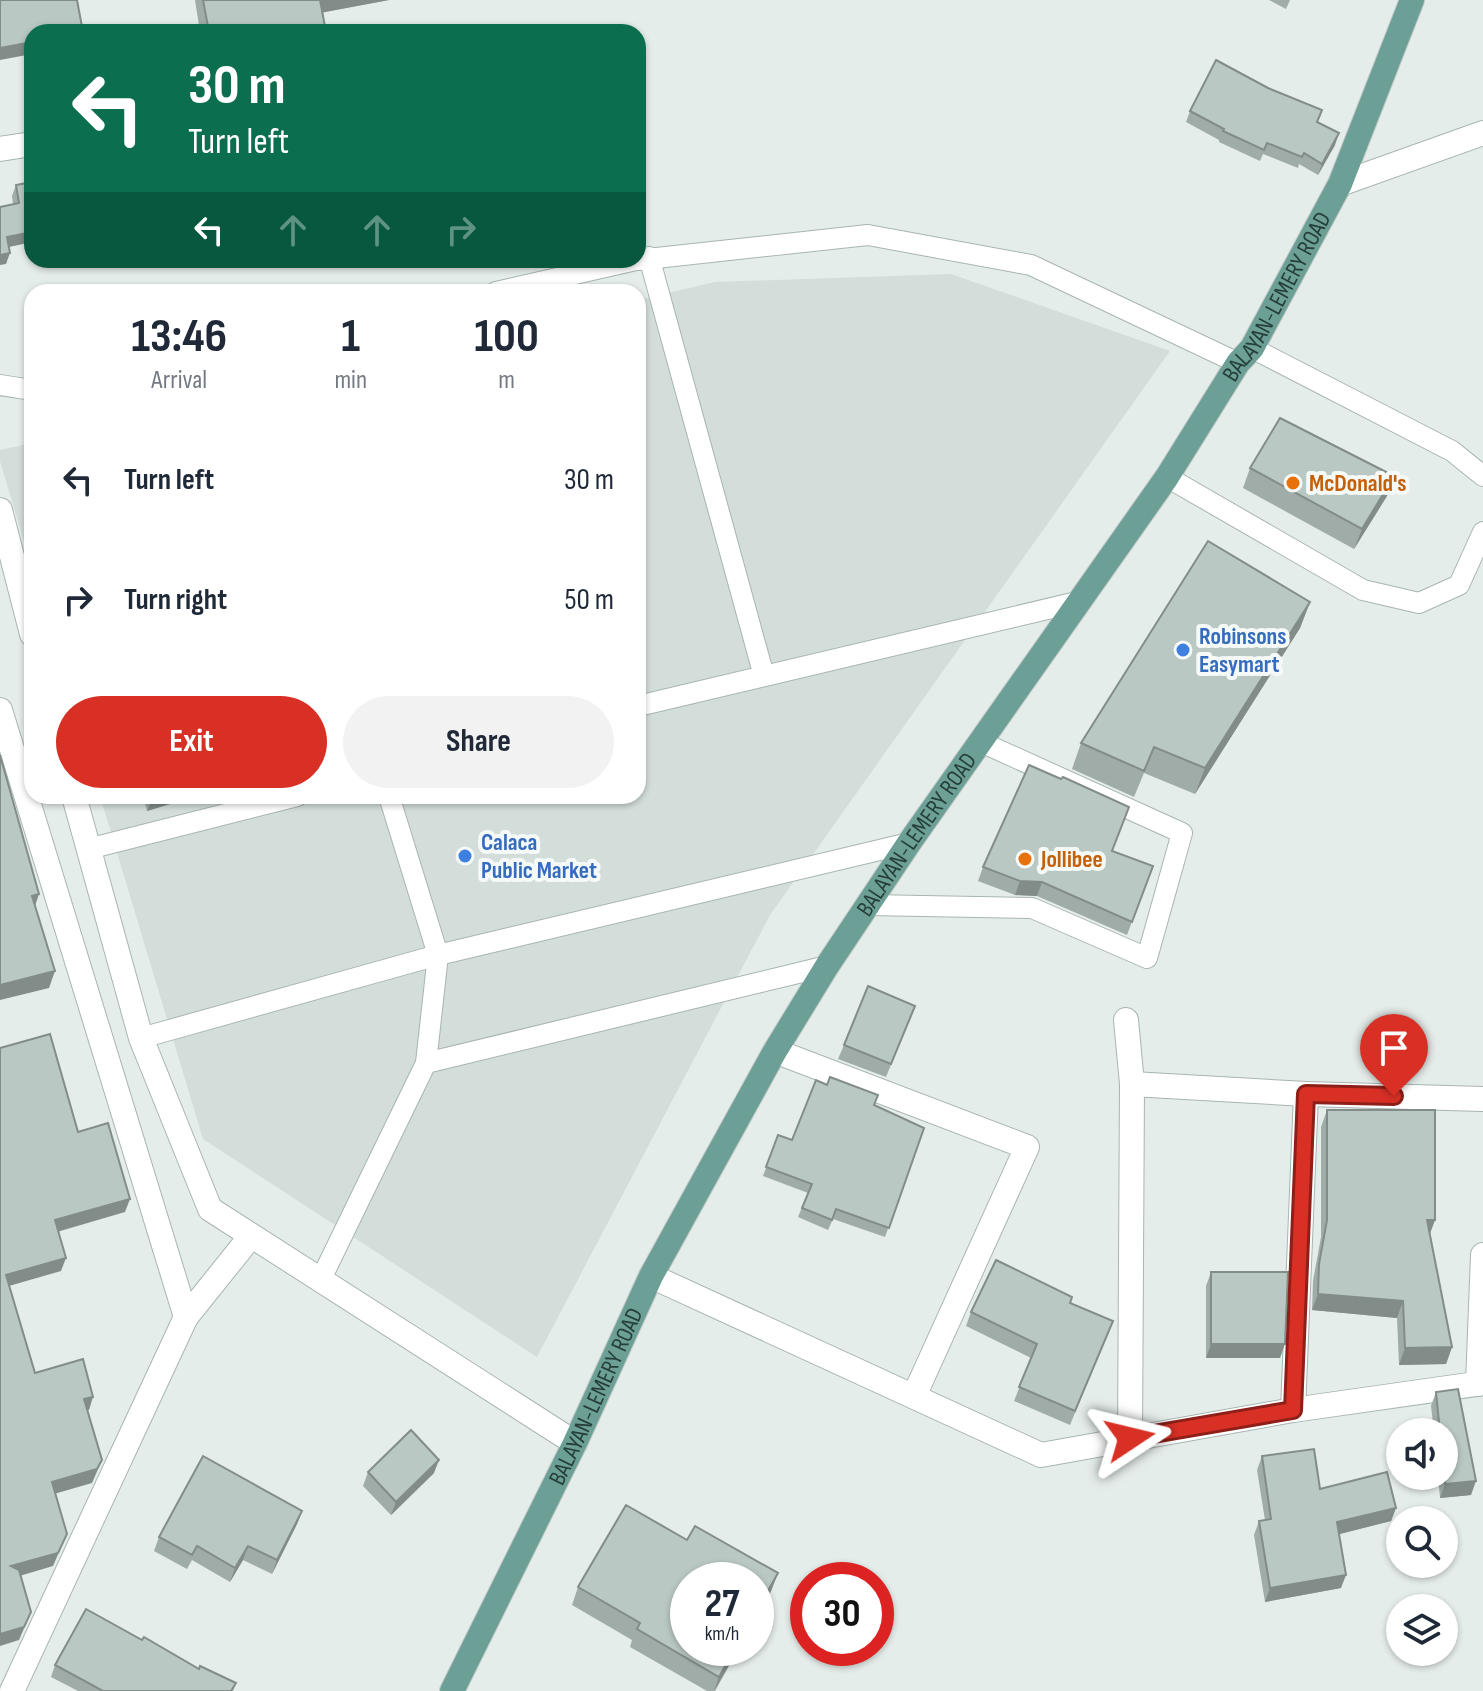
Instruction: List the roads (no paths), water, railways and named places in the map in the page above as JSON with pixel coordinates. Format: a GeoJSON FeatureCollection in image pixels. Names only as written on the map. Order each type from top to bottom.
{"type":"FeatureCollection","features":[{"type":"Feature","properties":{"kind":"main road","name":"BALAYAN-LEMERY ROAD"},"geometry":{"type":"LineString","coordinates":[[452,1691],[575,1443],[651,1276],[775,1051],[909,843],[1167,477],[1245,356],[1340,184],[1412,0]]}},
{"type":"Feature","properties":{"kind":"street"},"geometry":{"type":"LineString","coordinates":[[1340,184],[1483,133]]}},
{"type":"Feature","properties":{"kind":"street"},"geometry":{"type":"LineString","coordinates":[[0,149],[24,145]]}},
{"type":"Feature","properties":{"kind":"street"},"geometry":{"type":"LineString","coordinates":[[0,510],[24,603]]}},
{"type":"Feature","properties":{"kind":"street"},"geometry":{"type":"LineString","coordinates":[[0,710],[24,788]]}},
{"type":"Feature","properties":{"kind":"street"},"geometry":{"type":"LineString","coordinates":[[29,804],[186,1317]]}},
{"type":"Feature","properties":{"kind":"street"},"geometry":{"type":"LineString","coordinates":[[76,804],[141,1038],[210,1209],[575,1443]]}},
{"type":"Feature","properties":{"kind":"street"},"geometry":{"type":"LineString","coordinates":[[1126,1020],[1132,1084],[1130,1438]]}},
{"type":"Feature","properties":{"kind":"street"},"geometry":{"type":"LineString","coordinates":[[775,1051],[1027,1147],[914,1396]]}},
{"type":"Feature","properties":{"kind":"street"},"geometry":{"type":"LineString","coordinates":[[1132,1084],[1306,1094],[1483,1099]]}},
{"type":"Feature","properties":{"kind":"street"},"geometry":{"type":"LineString","coordinates":[[1293,1410],[1306,1094]]}},
{"type":"Feature","properties":{"kind":"street"},"geometry":{"type":"LineString","coordinates":[[10,1688],[186,1317],[251,1236]]}},
{"type":"Feature","properties":{"kind":"street"},"geometry":{"type":"LineString","coordinates":[[651,1276],[1041,1455],[1293,1410],[1480,1383],[1483,1255]]}},
{"type":"Feature","properties":{"kind":"lane"},"geometry":{"type":"LineString","coordinates":[[646,258],[868,235],[1031,265],[1245,356],[1452,451],[1483,476]]}},
{"type":"Feature","properties":{"kind":"lane"},"geometry":{"type":"LineString","coordinates":[[534,284],[602,268]]}},
{"type":"Feature","properties":{"kind":"lane"},"geometry":{"type":"LineString","coordinates":[[644,268],[764,676]]}},
{"type":"Feature","properties":{"kind":"lane"},"geometry":{"type":"LineString","coordinates":[[0,385],[24,389]]}},
{"type":"Feature","properties":{"kind":"lane"},"geometry":{"type":"LineString","coordinates":[[1167,477],[1363,590],[1419,603],[1459,585],[1483,532]]}},
{"type":"Feature","properties":{"kind":"lane"},"geometry":{"type":"LineString","coordinates":[[646,704],[1081,601]]}},
{"type":"Feature","properties":{"kind":"lane"},"geometry":{"type":"LineString","coordinates":[[868,905],[1032,908],[1147,958],[1182,833],[981,742]]}},
{"type":"Feature","properties":{"kind":"lane"},"geometry":{"type":"LineString","coordinates":[[88,849],[265,804]]}},
{"type":"Feature","properties":{"kind":"lane"},"geometry":{"type":"LineString","coordinates":[[321,1279],[426,1063],[438,955],[391,804]]}},
{"type":"Feature","properties":{"kind":"lane"},"geometry":{"type":"LineString","coordinates":[[141,1038],[438,955],[909,843]]}},
{"type":"Feature","properties":{"kind":"lane"},"geometry":{"type":"LineString","coordinates":[[426,1063],[827,966]]}},
{"type":"Feature","properties":{"kind":"place","name":"McDonald's"},"geometry":{"type":"Point","coordinates":[1293,483]}},
{"type":"Feature","properties":{"kind":"place","name":"Robinsons Easymart"},"geometry":{"type":"Point","coordinates":[1183,650]}},
{"type":"Feature","properties":{"kind":"place","name":"Calaca Public Market"},"geometry":{"type":"Point","coordinates":[465,856]}},
{"type":"Feature","properties":{"kind":"place","name":"Jollibee"},"geometry":{"type":"Point","coordinates":[1025,859]}}]}
